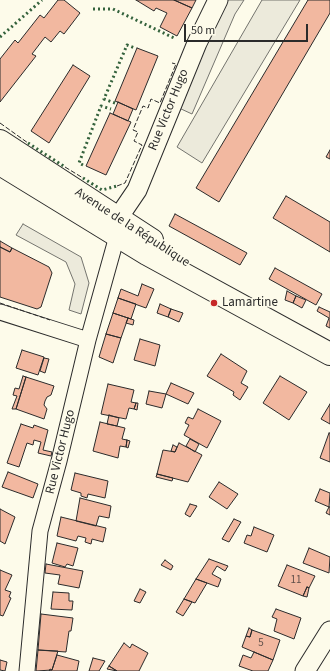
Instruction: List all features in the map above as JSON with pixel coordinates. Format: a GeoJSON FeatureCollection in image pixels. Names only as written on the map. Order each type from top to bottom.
{"type":"FeatureCollection","features":[{"type":"Feature","properties":{"kind":"main road","name":"Avenue de la République"},"geometry":{"type":"LineString","coordinates":[[0,142],[117,227]]}},
{"type":"Feature","properties":{"kind":"main road","name":"Avenue de la République"},"geometry":{"type":"LineString","coordinates":[[0,164],[117,227],[330,354]]}},
{"type":"Feature","properties":{"kind":"street","name":"Rue Victor Hugo"},"geometry":{"type":"LineString","coordinates":[[27,671],[40,531],[59,461],[117,227],[137,190],[196,43],[218,0]]}},
{"type":"Feature","properties":{"kind":"street"},"geometry":{"type":"LineString","coordinates":[[0,312],[88,340]]}},
{"type":"Feature","properties":{"kind":"street"},"geometry":{"type":"LineString","coordinates":[[305,671],[330,631]]}},
{"type":"Feature","properties":{"kind":"shaded area"},"geometry":{"type":"Polygon","coordinates":[[[225,0],[244,0],[235,14],[192,114],[179,108],[225,0]]]}},
{"type":"Feature","properties":{"kind":"shaded area"},"geometry":{"type":"Polygon","coordinates":[[[262,0],[300,0],[202,163],[177,147],[262,0]]]}},
{"type":"Feature","properties":{"kind":"shaded area"},"geometry":{"type":"Polygon","coordinates":[[[23,224],[81,257],[89,283],[81,314],[69,310],[75,284],[66,262],[16,235],[23,224]]]}},
{"type":"Feature","properties":{"kind":"building"},"geometry":{"type":"Polygon","coordinates":[[[58,0],[64,0],[80,13],[64,34],[60,31],[51,42],[45,37],[32,54],[36,56],[0,102],[0,59],[15,40],[18,43],[40,15],[44,18],[58,0]]]}},
{"type":"Feature","properties":{"kind":"building"},"geometry":{"type":"Polygon","coordinates":[[[136,0],[174,0],[192,8],[177,36],[160,27],[167,13],[156,8],[154,11],[136,0]]]}},
{"type":"Feature","properties":{"kind":"building"},"geometry":{"type":"Polygon","coordinates":[[[174,0],[196,0],[192,8],[174,0]]]}},
{"type":"Feature","properties":{"kind":"building"},"geometry":{"type":"Polygon","coordinates":[[[308,0],[330,0],[330,13],[219,202],[196,188],[308,0]]]}},
{"type":"Feature","properties":{"kind":"building"},"geometry":{"type":"Polygon","coordinates":[[[137,48],[158,56],[136,110],[115,101],[137,48]]]}},
{"type":"Feature","properties":{"kind":"building"},"geometry":{"type":"Polygon","coordinates":[[[73,65],[90,76],[49,143],[31,131],[73,65]]]}},
{"type":"Feature","properties":{"kind":"building"},"geometry":{"type":"Polygon","coordinates":[[[118,102],[133,109],[128,121],[113,114],[118,102]]]}},
{"type":"Feature","properties":{"kind":"building"},"geometry":{"type":"Polygon","coordinates":[[[110,113],[131,122],[106,175],[86,166],[110,113]]]}},
{"type":"Feature","properties":{"kind":"building"},"geometry":{"type":"Polygon","coordinates":[[[330,150],[330,159],[326,157],[330,150]]]}},
{"type":"Feature","properties":{"kind":"building"},"geometry":{"type":"Polygon","coordinates":[[[286,196],[330,222],[330,252],[273,218],[286,196]]]}},
{"type":"Feature","properties":{"kind":"building"},"geometry":{"type":"Polygon","coordinates":[[[175,214],[247,253],[240,265],[169,226],[175,214]]]}},
{"type":"Feature","properties":{"kind":"building"},"geometry":{"type":"Polygon","coordinates":[[[0,241],[12,248],[10,252],[0,247],[0,241]]]}},
{"type":"Feature","properties":{"kind":"building"},"geometry":{"type":"Polygon","coordinates":[[[0,247],[10,252],[12,248],[49,267],[52,273],[41,307],[37,309],[0,297],[0,247]]]}},
{"type":"Feature","properties":{"kind":"building"},"geometry":{"type":"Polygon","coordinates":[[[275,268],[322,294],[316,305],[269,279],[275,268]]]}},
{"type":"Feature","properties":{"kind":"building"},"geometry":{"type":"Polygon","coordinates":[[[142,284],[154,289],[146,308],[118,298],[121,289],[138,296],[142,284]]]}},
{"type":"Feature","properties":{"kind":"building"},"geometry":{"type":"Polygon","coordinates":[[[287,291],[296,296],[293,303],[285,300],[287,291]]]}},
{"type":"Feature","properties":{"kind":"building"},"geometry":{"type":"Polygon","coordinates":[[[296,296],[306,300],[302,308],[293,303],[296,296]]]}},
{"type":"Feature","properties":{"kind":"building"},"geometry":{"type":"Polygon","coordinates":[[[118,298],[136,304],[131,319],[113,313],[118,298]]]}},
{"type":"Feature","properties":{"kind":"building"},"geometry":{"type":"Polygon","coordinates":[[[160,304],[171,309],[168,317],[157,313],[160,304]]]}},
{"type":"Feature","properties":{"kind":"building"},"geometry":{"type":"Polygon","coordinates":[[[319,307],[330,312],[330,328],[326,326],[329,318],[317,311],[319,307]]]}},
{"type":"Feature","properties":{"kind":"building"},"geometry":{"type":"Polygon","coordinates":[[[171,309],[183,313],[179,322],[168,317],[171,309]]]}},
{"type":"Feature","properties":{"kind":"building"},"geometry":{"type":"Polygon","coordinates":[[[113,313],[128,318],[121,338],[106,334],[113,313]]]}},
{"type":"Feature","properties":{"kind":"building"},"geometry":{"type":"Polygon","coordinates":[[[128,318],[134,320],[133,325],[126,323],[128,318]]]}},
{"type":"Feature","properties":{"kind":"building"},"geometry":{"type":"Polygon","coordinates":[[[106,334],[121,338],[113,363],[99,357],[106,334]]]}},
{"type":"Feature","properties":{"kind":"building"},"geometry":{"type":"Polygon","coordinates":[[[140,339],[160,345],[155,366],[134,360],[140,339]]]}},
{"type":"Feature","properties":{"kind":"building"},"geometry":{"type":"Polygon","coordinates":[[[22,350],[44,357],[38,375],[16,368],[22,350]]]}},
{"type":"Feature","properties":{"kind":"building"},"geometry":{"type":"Polygon","coordinates":[[[221,354],[247,371],[241,383],[248,387],[240,400],[233,395],[234,392],[207,376],[221,354]]]}},
{"type":"Feature","properties":{"kind":"building"},"geometry":{"type":"Polygon","coordinates":[[[44,358],[49,359],[45,373],[40,371],[44,358]]]}},
{"type":"Feature","properties":{"kind":"building"},"geometry":{"type":"Polygon","coordinates":[[[23,376],[26,377],[16,409],[12,409],[17,396],[13,395],[15,388],[19,389],[23,376]]]}},
{"type":"Feature","properties":{"kind":"building"},"geometry":{"type":"Polygon","coordinates":[[[280,376],[307,392],[289,420],[263,403],[280,376]]]}},
{"type":"Feature","properties":{"kind":"building"},"geometry":{"type":"Polygon","coordinates":[[[26,377],[54,386],[51,395],[47,397],[45,401],[44,405],[47,409],[44,419],[16,409],[26,377]]]}},
{"type":"Feature","properties":{"kind":"building"},"geometry":{"type":"Polygon","coordinates":[[[171,383],[194,393],[188,404],[166,394],[171,383]]]}},
{"type":"Feature","properties":{"kind":"building"},"geometry":{"type":"Polygon","coordinates":[[[108,384],[134,390],[131,402],[136,403],[134,409],[129,408],[126,419],[101,414],[108,384]]]}},
{"type":"Feature","properties":{"kind":"building"},"geometry":{"type":"Polygon","coordinates":[[[149,391],[166,394],[162,408],[146,404],[149,391]]]}},
{"type":"Feature","properties":{"kind":"building"},"geometry":{"type":"Polygon","coordinates":[[[136,403],[138,403],[137,410],[134,409],[136,403]]]}},
{"type":"Feature","properties":{"kind":"building"},"geometry":{"type":"Polygon","coordinates":[[[330,404],[330,424],[321,419],[330,404]]]}},
{"type":"Feature","properties":{"kind":"building"},"geometry":{"type":"Polygon","coordinates":[[[198,409],[221,421],[207,448],[184,435],[189,425],[185,423],[188,417],[193,419],[198,409]]]}},
{"type":"Feature","properties":{"kind":"building"},"geometry":{"type":"Polygon","coordinates":[[[109,415],[119,418],[117,426],[107,424],[109,415]]]}},
{"type":"Feature","properties":{"kind":"building"},"geometry":{"type":"Polygon","coordinates":[[[100,422],[125,428],[122,439],[127,440],[126,447],[120,446],[118,458],[93,451],[100,422]]]}},
{"type":"Feature","properties":{"kind":"building"},"geometry":{"type":"Polygon","coordinates":[[[21,424],[33,428],[34,425],[48,430],[43,450],[52,452],[51,456],[38,453],[41,442],[34,440],[33,445],[27,443],[19,467],[7,463],[21,424]]]}},
{"type":"Feature","properties":{"kind":"building"},"geometry":{"type":"Polygon","coordinates":[[[330,433],[330,462],[320,458],[330,433]]]}},
{"type":"Feature","properties":{"kind":"building"},"geometry":{"type":"Polygon","coordinates":[[[190,439],[199,444],[195,452],[186,446],[190,439]]]}},
{"type":"Feature","properties":{"kind":"building"},"geometry":{"type":"Polygon","coordinates":[[[127,440],[130,441],[128,448],[126,447],[127,440]]]}},
{"type":"Feature","properties":{"kind":"building"},"geometry":{"type":"Polygon","coordinates":[[[179,443],[202,455],[188,482],[157,474],[163,450],[175,452],[179,443]]]}},
{"type":"Feature","properties":{"kind":"building"},"geometry":{"type":"Polygon","coordinates":[[[173,445],[177,447],[175,452],[171,451],[173,445]]]}},
{"type":"Feature","properties":{"kind":"building"},"geometry":{"type":"Polygon","coordinates":[[[8,472],[38,484],[33,498],[2,487],[8,472]]]}},
{"type":"Feature","properties":{"kind":"building"},"geometry":{"type":"Polygon","coordinates":[[[75,473],[108,481],[105,498],[88,494],[87,498],[81,496],[81,493],[71,490],[75,473]]]}},
{"type":"Feature","properties":{"kind":"building"},"geometry":{"type":"Polygon","coordinates":[[[157,474],[173,478],[172,481],[156,477],[157,474]]]}},
{"type":"Feature","properties":{"kind":"building"},"geometry":{"type":"Polygon","coordinates":[[[219,482],[238,494],[227,509],[209,497],[219,482]]]}},
{"type":"Feature","properties":{"kind":"building"},"geometry":{"type":"Polygon","coordinates":[[[320,489],[330,493],[329,507],[315,501],[320,489]]]}},
{"type":"Feature","properties":{"kind":"building"},"geometry":{"type":"Polygon","coordinates":[[[80,498],[111,506],[109,518],[99,516],[96,526],[76,521],[80,498]]]}},
{"type":"Feature","properties":{"kind":"building"},"geometry":{"type":"Polygon","coordinates":[[[190,504],[197,506],[190,517],[185,514],[190,504]]]}},
{"type":"Feature","properties":{"kind":"building"},"geometry":{"type":"Polygon","coordinates":[[[330,507],[330,515],[326,513],[330,507]]]}},
{"type":"Feature","properties":{"kind":"building"},"geometry":{"type":"Polygon","coordinates":[[[0,509],[15,517],[5,544],[0,541],[0,509]]]}},
{"type":"Feature","properties":{"kind":"building"},"geometry":{"type":"Polygon","coordinates":[[[61,517],[106,528],[103,542],[92,539],[91,544],[85,542],[86,538],[78,536],[76,541],[57,536],[61,517]]]}},
{"type":"Feature","properties":{"kind":"building"},"geometry":{"type":"Polygon","coordinates":[[[234,519],[241,522],[229,542],[222,539],[234,519]]]}},
{"type":"Feature","properties":{"kind":"building"},"geometry":{"type":"Polygon","coordinates":[[[254,527],[274,535],[267,552],[244,543],[247,535],[251,536],[254,527]]]}},
{"type":"Feature","properties":{"kind":"building"},"geometry":{"type":"Polygon","coordinates":[[[57,543],[78,548],[73,566],[67,564],[65,567],[52,563],[57,543]]]}},
{"type":"Feature","properties":{"kind":"building"},"geometry":{"type":"Polygon","coordinates":[[[309,548],[330,557],[329,573],[303,563],[309,548]]]}},
{"type":"Feature","properties":{"kind":"building"},"geometry":{"type":"Polygon","coordinates":[[[209,559],[228,566],[225,571],[217,566],[212,574],[221,579],[218,587],[196,579],[209,559]]]}},
{"type":"Feature","properties":{"kind":"building"},"geometry":{"type":"Polygon","coordinates":[[[165,560],[173,566],[171,570],[161,565],[165,560]]]}},
{"type":"Feature","properties":{"kind":"building"},"geometry":{"type":"Polygon","coordinates":[[[46,564],[83,571],[79,588],[58,584],[60,575],[45,573],[46,564]]]}},
{"type":"Feature","properties":{"kind":"building"},"geometry":{"type":"Polygon","coordinates":[[[287,565],[315,576],[309,588],[307,587],[303,596],[278,586],[287,565]]]}},
{"type":"Feature","properties":{"kind":"building"},"geometry":{"type":"Polygon","coordinates":[[[0,570],[12,575],[5,590],[11,592],[9,597],[11,598],[3,616],[0,615],[0,570]]]}},
{"type":"Feature","properties":{"kind":"building"},"geometry":{"type":"Polygon","coordinates":[[[196,579],[207,583],[195,603],[184,599],[196,579]]]}},
{"type":"Feature","properties":{"kind":"building"},"geometry":{"type":"Polygon","coordinates":[[[307,587],[309,588],[307,597],[303,596],[307,587]]]}},
{"type":"Feature","properties":{"kind":"building"},"geometry":{"type":"Polygon","coordinates":[[[140,589],[146,592],[140,603],[134,601],[140,589]]]}},
{"type":"Feature","properties":{"kind":"building"},"geometry":{"type":"Polygon","coordinates":[[[53,592],[69,593],[69,601],[73,601],[72,610],[51,609],[53,592]]]}},
{"type":"Feature","properties":{"kind":"building"},"geometry":{"type":"Polygon","coordinates":[[[184,599],[192,602],[183,616],[176,612],[184,599]]]}},
{"type":"Feature","properties":{"kind":"building"},"geometry":{"type":"Polygon","coordinates":[[[276,609],[301,618],[294,639],[274,631],[277,619],[272,617],[276,609]]]}},
{"type":"Feature","properties":{"kind":"building"},"geometry":{"type":"Polygon","coordinates":[[[41,614],[73,618],[71,631],[69,631],[66,652],[38,650],[41,614]]]}},
{"type":"Feature","properties":{"kind":"building"},"geometry":{"type":"Polygon","coordinates":[[[249,628],[252,630],[250,637],[246,636],[249,628]]]}},
{"type":"Feature","properties":{"kind":"building"},"geometry":{"type":"Polygon","coordinates":[[[252,630],[280,640],[273,660],[242,647],[246,636],[250,637],[252,630]]]}},
{"type":"Feature","properties":{"kind":"building"},"geometry":{"type":"Polygon","coordinates":[[[124,643],[130,648],[132,644],[148,653],[139,671],[117,671],[109,666],[124,643]]]}},
{"type":"Feature","properties":{"kind":"building"},"geometry":{"type":"Polygon","coordinates":[[[38,650],[58,651],[52,670],[36,671],[38,650]]]}},
{"type":"Feature","properties":{"kind":"building"},"geometry":{"type":"Polygon","coordinates":[[[254,652],[273,660],[268,671],[253,671],[239,666],[243,655],[251,658],[254,652]]]}},
{"type":"Feature","properties":{"kind":"building"},"geometry":{"type":"Polygon","coordinates":[[[57,655],[79,661],[77,671],[49,671],[50,669],[52,670],[57,655]]]}},
{"type":"Feature","properties":{"kind":"building"},"geometry":{"type":"Polygon","coordinates":[[[93,658],[105,661],[99,671],[89,671],[93,658]]]}},
{"type":"Feature","properties":{"kind":"building"},"geometry":{"type":"Polygon","coordinates":[[[0,660],[7,662],[5,671],[0,670],[0,660]]]}},
{"type":"Feature","properties":{"kind":"building"},"geometry":{"type":"Polygon","coordinates":[[[109,666],[117,671],[107,669],[109,666]]]}},
{"type":"Feature","properties":{"kind":"hedge"},"geometry":{"type":"LineString","coordinates":[[0,37],[42,0]]}},
{"type":"Feature","properties":{"kind":"hedge"},"geometry":{"type":"LineString","coordinates":[[93,9],[113,9],[174,38]]}},
{"type":"Feature","properties":{"kind":"hedge"},"geometry":{"type":"LineString","coordinates":[[115,103],[104,99],[127,45],[135,48]]}},
{"type":"Feature","properties":{"kind":"hedge"},"geometry":{"type":"LineString","coordinates":[[83,165],[79,163],[101,106],[111,109]]}},
{"type":"Feature","properties":{"kind":"hedge"},"geometry":{"type":"LineString","coordinates":[[28,143],[65,167]]}},
{"type":"Feature","properties":{"kind":"hedge"},"geometry":{"type":"LineString","coordinates":[[83,178],[102,190],[117,186]]}},
{"type":"Feature","properties":{"kind":"fence"},"geometry":{"type":"LineString","coordinates":[[117,186],[125,183],[142,145],[134,141],[138,132],[133,130],[143,106],[148,108],[151,99],[160,103],[176,64],[172,63]]}},
{"type":"Feature","properties":{"kind":"fence"},"geometry":{"type":"LineString","coordinates":[[0,123],[28,143]]}},
{"type":"Feature","properties":{"kind":"fence"},"geometry":{"type":"LineString","coordinates":[[65,167],[83,178]]}},
{"type":"Feature","properties":{"kind":"fence"},"geometry":{"type":"LineString","coordinates":[[0,303],[50,320]]}},
{"type":"Feature","properties":{"kind":"place","name":"Lamartine"},"geometry":{"type":"Point","coordinates":[214,303]}}]}
